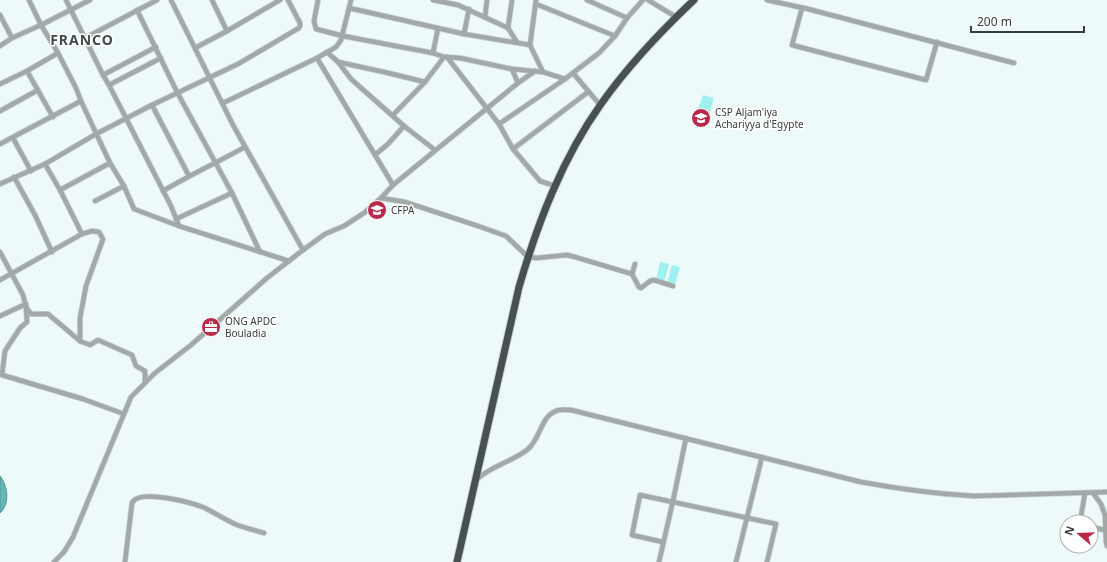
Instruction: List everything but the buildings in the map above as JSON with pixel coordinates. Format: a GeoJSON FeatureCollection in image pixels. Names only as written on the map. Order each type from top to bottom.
{"type":"FeatureCollection","features":[{"type":"Feature","properties":{"kind":"highway"},"geometry":{"type":"LineString","coordinates":[[457,562],[511,320],[528,257],[554,186],[600,105],[632,64],[694,0]]}},
{"type":"Feature","properties":{"kind":"street"},"geometry":{"type":"LineString","coordinates":[[29,0],[41,25],[58,52],[110,163],[124,186],[135,211],[260,252],[290,260]]}},
{"type":"Feature","properties":{"kind":"street"},"geometry":{"type":"LineString","coordinates":[[66,0],[103,75],[110,85],[179,226]]}},
{"type":"Feature","properties":{"kind":"street"},"geometry":{"type":"LineString","coordinates":[[0,46],[12,38],[90,0]]}},
{"type":"Feature","properties":{"kind":"street"},"geometry":{"type":"LineString","coordinates":[[85,38],[157,0]]}},
{"type":"Feature","properties":{"kind":"street"},"geometry":{"type":"LineString","coordinates":[[171,0],[245,147],[303,250]]}},
{"type":"Feature","properties":{"kind":"street"},"geometry":{"type":"LineString","coordinates":[[195,48],[280,0]]}},
{"type":"Feature","properties":{"kind":"street"},"geometry":{"type":"LineString","coordinates":[[0,184],[45,164],[96,134],[152,104],[238,64],[300,27],[300,23],[288,0]]}},
{"type":"Feature","properties":{"kind":"street"},"geometry":{"type":"LineString","coordinates":[[318,0],[314,21],[316,29],[446,57],[460,58],[512,69],[543,72],[565,79]]}},
{"type":"Feature","properties":{"kind":"street"},"geometry":{"type":"LineString","coordinates":[[223,103],[317,58],[338,44],[343,36],[351,0]]}},
{"type":"Feature","properties":{"kind":"street"},"geometry":{"type":"LineString","coordinates":[[433,0],[458,5],[469,9],[508,28],[517,42]]}},
{"type":"Feature","properties":{"kind":"street"},"geometry":{"type":"LineString","coordinates":[[485,17],[487,0]]}},
{"type":"Feature","properties":{"kind":"street"},"geometry":{"type":"LineString","coordinates":[[508,28],[512,0]]}},
{"type":"Feature","properties":{"kind":"street"},"geometry":{"type":"LineString","coordinates":[[587,0],[627,18]]}},
{"type":"Feature","properties":{"kind":"street"},"geometry":{"type":"LineString","coordinates":[[499,124],[565,79],[599,53],[615,36],[627,18],[643,0]]}},
{"type":"Feature","properties":{"kind":"street"},"geometry":{"type":"LineString","coordinates":[[648,0],[676,18]]}},
{"type":"Feature","properties":{"kind":"street"},"geometry":{"type":"LineString","coordinates":[[767,0],[937,42],[1014,63]]}},
{"type":"Feature","properties":{"kind":"street"},"geometry":{"type":"LineString","coordinates":[[214,1],[227,31]]}},
{"type":"Feature","properties":{"kind":"street"},"geometry":{"type":"LineString","coordinates":[[543,72],[530,45],[536,2],[615,36]]}},
{"type":"Feature","properties":{"kind":"street"},"geometry":{"type":"LineString","coordinates":[[349,8],[464,34],[530,45]]}},
{"type":"Feature","properties":{"kind":"street"},"geometry":{"type":"LineString","coordinates":[[802,8],[792,45],[926,80],[937,42]]}},
{"type":"Feature","properties":{"kind":"street"},"geometry":{"type":"LineString","coordinates":[[464,34],[469,9]]}},
{"type":"Feature","properties":{"kind":"street"},"geometry":{"type":"LineString","coordinates":[[137,10],[177,92],[232,193],[260,252]]}},
{"type":"Feature","properties":{"kind":"street"},"geometry":{"type":"LineString","coordinates":[[0,15],[12,38]]}},
{"type":"Feature","properties":{"kind":"street"},"geometry":{"type":"LineString","coordinates":[[433,53],[438,28]]}},
{"type":"Feature","properties":{"kind":"street"},"geometry":{"type":"LineString","coordinates":[[103,75],[156,47]]}},
{"type":"Feature","properties":{"kind":"street"},"geometry":{"type":"LineString","coordinates":[[0,84],[27,71],[58,52]]}},
{"type":"Feature","properties":{"kind":"street"},"geometry":{"type":"LineString","coordinates":[[327,52],[338,62],[351,79],[404,126],[435,150]]}},
{"type":"Feature","properties":{"kind":"street"},"geometry":{"type":"LineString","coordinates":[[393,115],[425,82],[446,57]]}},
{"type":"Feature","properties":{"kind":"street"},"geometry":{"type":"LineString","coordinates":[[446,57],[499,124],[513,150],[540,181],[554,186]]}},
{"type":"Feature","properties":{"kind":"street"},"geometry":{"type":"LineString","coordinates":[[110,85],[161,58]]}},
{"type":"Feature","properties":{"kind":"street"},"geometry":{"type":"LineString","coordinates":[[317,58],[393,185]]}},
{"type":"Feature","properties":{"kind":"street"},"geometry":{"type":"LineString","coordinates":[[338,62],[425,82]]}},
{"type":"Feature","properties":{"kind":"street"},"geometry":{"type":"LineString","coordinates":[[512,69],[518,83]]}},
{"type":"Feature","properties":{"kind":"street"},"geometry":{"type":"LineString","coordinates":[[27,71],[53,117]]}},
{"type":"Feature","properties":{"kind":"street"},"geometry":{"type":"LineString","coordinates":[[54,562],[64,552],[73,537],[131,397],[145,382],[191,345],[267,278],[325,234],[344,226],[364,213],[393,185],[435,150],[535,71]]}},
{"type":"Feature","properties":{"kind":"street"},"geometry":{"type":"LineString","coordinates":[[573,73],[600,105]]}},
{"type":"Feature","properties":{"kind":"street"},"geometry":{"type":"LineString","coordinates":[[0,111],[38,90]]}},
{"type":"Feature","properties":{"kind":"street"},"geometry":{"type":"LineString","coordinates":[[513,150],[588,92]]}},
{"type":"Feature","properties":{"kind":"street"},"geometry":{"type":"LineString","coordinates":[[0,144],[14,138],[81,101]]}},
{"type":"Feature","properties":{"kind":"street"},"geometry":{"type":"LineString","coordinates":[[152,104],[189,176]]}},
{"type":"Feature","properties":{"kind":"street"},"geometry":{"type":"LineString","coordinates":[[375,155],[388,144],[404,126]]}},
{"type":"Feature","properties":{"kind":"street"},"geometry":{"type":"LineString","coordinates":[[14,138],[31,171]]}},
{"type":"Feature","properties":{"kind":"street"},"geometry":{"type":"LineString","coordinates":[[163,191],[189,176],[216,164],[245,147]]}},
{"type":"Feature","properties":{"kind":"street"},"geometry":{"type":"LineString","coordinates":[[60,190],[110,163]]}},
{"type":"Feature","properties":{"kind":"street"},"geometry":{"type":"LineString","coordinates":[[45,164],[82,234]]}},
{"type":"Feature","properties":{"kind":"street"},"geometry":{"type":"LineString","coordinates":[[14,177],[35,215],[52,252]]}},
{"type":"Feature","properties":{"kind":"street"},"geometry":{"type":"LineString","coordinates":[[95,201],[124,186]]}},
{"type":"Feature","properties":{"kind":"street"},"geometry":{"type":"LineString","coordinates":[[176,218],[232,193]]}},
{"type":"Feature","properties":{"kind":"street"},"geometry":{"type":"LineString","coordinates":[[381,198],[405,202],[506,236],[528,257],[567,256],[632,274]]}},
{"type":"Feature","properties":{"kind":"street"},"geometry":{"type":"LineString","coordinates":[[0,280],[82,234],[96,231],[102,235],[103,239],[86,286],[80,318],[80,341]]}},
{"type":"Feature","properties":{"kind":"street"},"geometry":{"type":"LineString","coordinates":[[0,252],[23,295],[31,314],[48,314],[80,341],[90,345],[98,340],[132,355],[136,366],[145,371],[145,382]]}},
{"type":"Feature","properties":{"kind":"street"},"geometry":{"type":"LineString","coordinates":[[635,264],[632,274],[639,287],[641,288],[650,281],[654,280],[673,286]]}},
{"type":"Feature","properties":{"kind":"street"},"geometry":{"type":"LineString","coordinates":[[0,316],[26,305]]}},
{"type":"Feature","properties":{"kind":"street"},"geometry":{"type":"LineString","coordinates":[[26,305],[27,322],[20,328],[5,351],[1,376],[83,399],[124,414]]}},
{"type":"Feature","properties":{"kind":"street"},"geometry":{"type":"LineString","coordinates":[[475,481],[488,471],[528,449],[536,440],[543,422],[550,414],[556,411],[571,410],[882,486],[974,496],[1107,492]]}},
{"type":"Feature","properties":{"kind":"street"},"geometry":{"type":"LineString","coordinates":[[659,562],[686,438]]}},
{"type":"Feature","properties":{"kind":"street"},"geometry":{"type":"LineString","coordinates":[[736,562],[762,457]]}},
{"type":"Feature","properties":{"kind":"street"},"geometry":{"type":"LineString","coordinates":[[1081,514],[1085,493]]}},
{"type":"Feature","properties":{"kind":"street"},"geometry":{"type":"LineString","coordinates":[[1093,493],[1101,504],[1105,515],[1107,546]]}},
{"type":"Feature","properties":{"kind":"street"},"geometry":{"type":"LineString","coordinates":[[663,542],[632,535],[640,495],[776,524],[767,562]]}},
{"type":"Feature","properties":{"kind":"street"},"geometry":{"type":"LineString","coordinates":[[125,562],[132,503],[133,500],[137,498],[155,496],[177,500],[204,508],[235,524],[264,533]]}},
{"type":"Feature","properties":{"kind":"street"},"geometry":{"type":"LineString","coordinates":[[1099,529],[1105,530]]}},
{"type":"Feature","properties":{"kind":"shaded area"},"geometry":{"type":"Polygon","coordinates":[[[703,95],[714,98],[709,115],[697,112],[703,95]]]}},
{"type":"Feature","properties":{"kind":"shaded area"},"geometry":{"type":"Polygon","coordinates":[[[660,262],[669,264],[664,282],[656,280],[660,262]]]}},
{"type":"Feature","properties":{"kind":"shaded area"},"geometry":{"type":"Polygon","coordinates":[[[672,265],[680,267],[675,285],[667,283],[672,265]]]}},
{"type":"Feature","properties":{"kind":"shaded area"},"geometry":{"type":"Polygon","coordinates":[[[0,476],[5,485],[7,500],[0,513],[0,476]]]}},
{"type":"Feature","properties":{"kind":"place","name":"CSP Aljam'iya Achariyya d'Egypte"},"geometry":{"type":"Point","coordinates":[701,118]}},
{"type":"Feature","properties":{"kind":"place","name":"CFPA"},"geometry":{"type":"Point","coordinates":[377,210]}},
{"type":"Feature","properties":{"kind":"place","name":"ONG APDC Bouladia"},"geometry":{"type":"Point","coordinates":[211,327]}},
{"type":"Feature","properties":{"kind":"district","name":"FRANCO"},"geometry":{"type":"Point","coordinates":[82,40]}}]}
